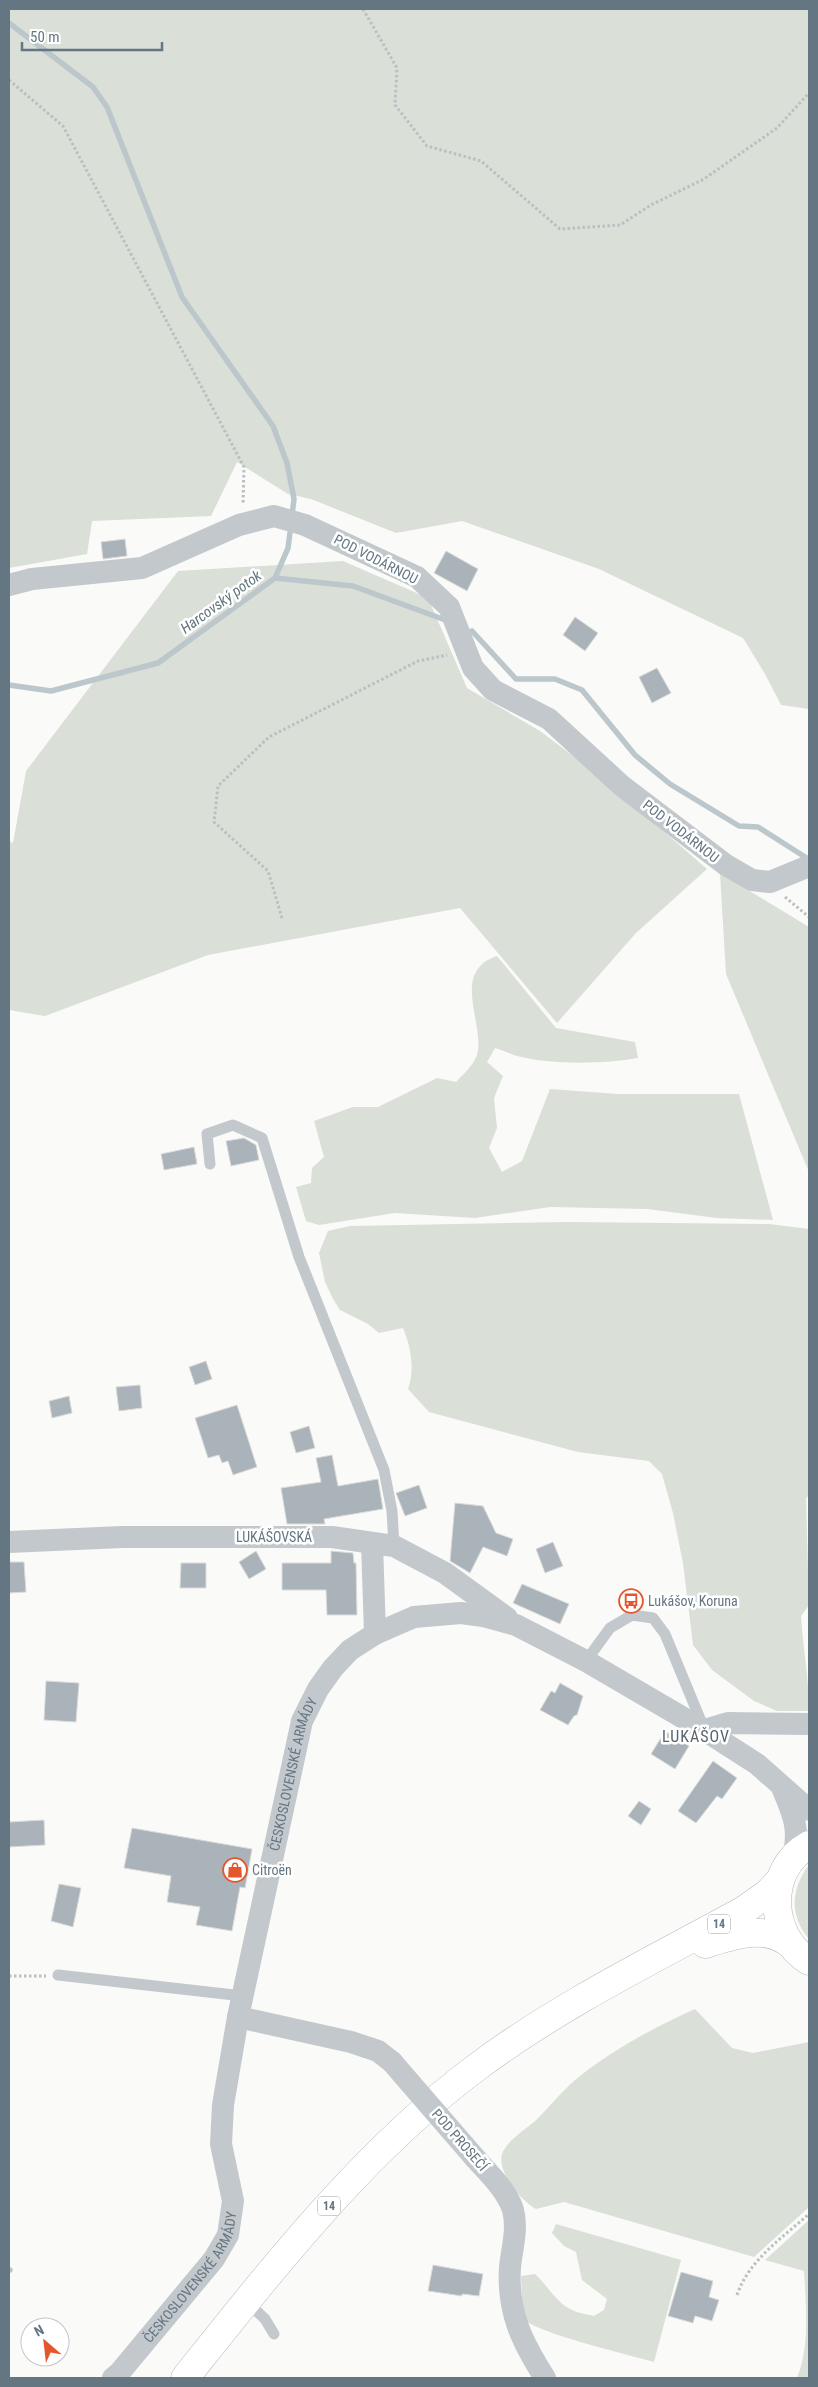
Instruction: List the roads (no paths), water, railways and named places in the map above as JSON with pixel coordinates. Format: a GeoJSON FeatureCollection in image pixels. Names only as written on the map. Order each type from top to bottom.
{"type":"FeatureCollection","features":[{"type":"Feature","properties":{"kind":"main road","name":"ČESKOSLOVENSKÉ ARMÁDY"},"geometry":{"type":"LineString","coordinates":[[794,1861],[777,1896],[777,1912],[781,1929],[789,1943],[809,1961]]}},
{"type":"Feature","properties":{"kind":"main road","name":"14"},"geometry":{"type":"LineString","coordinates":[[185,2378],[246,2302],[364,2167],[418,2116],[476,2068],[534,2027],[591,1991],[653,1960],[756,1903],[794,1861]]}},
{"type":"Feature","properties":{"kind":"main road","name":"14"},"geometry":{"type":"LineString","coordinates":[[653,1960],[735,1934],[768,1934],[778,1936],[789,1943]]}},
{"type":"Feature","properties":{"kind":"street","name":"POD VODÁRNOU"},"geometry":{"type":"LineString","coordinates":[[9,585],[32,579],[142,568],[239,525],[274,516],[292,521],[416,577],[449,607],[465,652],[473,668],[493,690],[549,719],[622,786],[726,865],[752,880],[770,882],[809,866]]}},
{"type":"Feature","properties":{"kind":"street","name":"LUKÁŠOVSKÁ"},"geometry":{"type":"LineString","coordinates":[[9,1542],[122,1537],[332,1536],[383,1544],[445,1573],[516,1625]]}},
{"type":"Feature","properties":{"kind":"street"},"geometry":{"type":"LineString","coordinates":[[375,1634],[383,1544]]}},
{"type":"Feature","properties":{"kind":"street","name":"ČESKOSLOVENSKÉ ARMÁDY"},"geometry":{"type":"LineString","coordinates":[[113,2378],[214,2259],[228,2235],[233,2201],[221,2144],[223,2105],[241,2006],[302,1721],[318,1689],[333,1668],[350,1650],[375,1634],[414,1617],[461,1612],[516,1625],[586,1661],[704,1730],[757,1764],[809,1810]]}},
{"type":"Feature","properties":{"kind":"street"},"geometry":{"type":"LineString","coordinates":[[704,1730],[728,1723],[809,1724]]}},
{"type":"Feature","properties":{"kind":"street","name":"ČESKOSLOVENSKÉ ARMÁDY"},"geometry":{"type":"LineString","coordinates":[[779,1782],[795,1819],[797,1836],[794,1861]]}},
{"type":"Feature","properties":{"kind":"street","name":"POD PROSEČÍ"},"geometry":{"type":"LineString","coordinates":[[241,2006],[378,2050],[392,2062],[506,2195],[513,2210],[515,2226],[510,2269],[516,2320],[524,2345],[545,2378]]}},
{"type":"Feature","properties":{"kind":"lane"},"geometry":{"type":"LineString","coordinates":[[210,1164],[207,1134],[233,1126],[262,1138],[299,1257],[384,1470],[392,1511],[383,1544]]}},
{"type":"Feature","properties":{"kind":"lane"},"geometry":{"type":"LineString","coordinates":[[586,1661],[610,1628],[632,1614],[653,1618],[665,1634],[704,1730]]}},
{"type":"Feature","properties":{"kind":"lane"},"geometry":{"type":"LineString","coordinates":[[58,1975],[241,2006]]}},
{"type":"Feature","properties":{"kind":"lane"},"geometry":{"type":"LineString","coordinates":[[246,2302],[265,2319],[274,2334]]}},
{"type":"Feature","properties":{"kind":"waterway"},"geometry":{"type":"LineString","coordinates":[[9,23],[93,87],[107,107],[182,297],[273,426],[287,463],[294,499],[292,515]]}},
{"type":"Feature","properties":{"kind":"waterway"},"geometry":{"type":"LineString","coordinates":[[275,578],[288,548],[291,525]]}},
{"type":"Feature","properties":{"kind":"waterway","name":"Harcovský potok"},"geometry":{"type":"LineString","coordinates":[[9,685],[51,691],[158,663],[275,578],[353,586],[448,621]]}},
{"type":"Feature","properties":{"kind":"waterway","name":"Harcovský potok"},"geometry":{"type":"LineString","coordinates":[[472,631],[516,679],[555,679],[582,690],[635,755],[670,784],[739,826],[758,827],[805,857]]}},
{"type":"Feature","properties":{"kind":"place","name":"Lukášov, Koruna"},"geometry":{"type":"Point","coordinates":[631,1601]}},
{"type":"Feature","properties":{"kind":"place","name":"Citroën"},"geometry":{"type":"Point","coordinates":[235,1870]}},
{"type":"Feature","properties":{"kind":"district","name":"LUKÁŠOV"},"geometry":{"type":"Point","coordinates":[696,1736]}}]}
